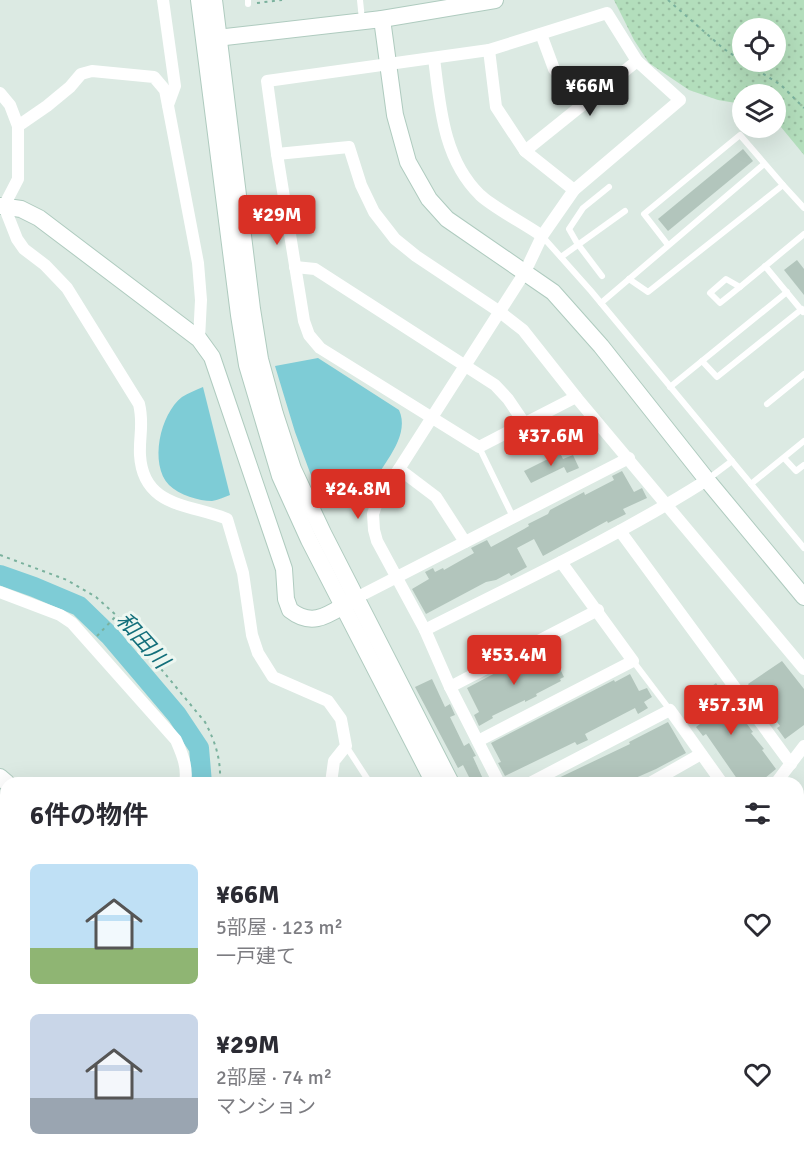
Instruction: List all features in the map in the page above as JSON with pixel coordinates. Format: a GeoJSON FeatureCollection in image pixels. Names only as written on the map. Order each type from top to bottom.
{"type":"FeatureCollection","features":[{"type":"Feature","properties":{"kind":"street"},"geometry":{"type":"LineString","coordinates":[[163,0],[175,86],[168,106]]}},
{"type":"Feature","properties":{"kind":"street"},"geometry":{"type":"LineString","coordinates":[[199,0],[211,39]]}},
{"type":"Feature","properties":{"kind":"street"},"geometry":{"type":"LineString","coordinates":[[214,0],[211,39],[238,315],[247,365],[280,476],[448,777]]}},
{"type":"Feature","properties":{"kind":"street"},"geometry":{"type":"LineString","coordinates":[[211,39],[382,19],[495,0]]}},
{"type":"Feature","properties":{"kind":"street"},"geometry":{"type":"LineString","coordinates":[[496,777],[450,687],[425,630],[394,577],[377,541],[374,514],[379,497],[399,469],[431,418],[500,312],[525,272],[542,236],[574,190],[680,100],[637,61],[607,13],[489,50],[388,66],[267,81],[304,321],[309,335],[320,348],[431,418],[479,447],[576,397]]}},
{"type":"Feature","properties":{"kind":"street"},"geometry":{"type":"LineString","coordinates":[[382,19],[395,115],[408,162],[429,199],[447,219],[553,292],[601,346],[707,480],[804,597]]}},
{"type":"Feature","properties":{"kind":"street"},"geometry":{"type":"LineString","coordinates":[[541,34],[554,69],[583,104]]}},
{"type":"Feature","properties":{"kind":"street"},"geometry":{"type":"LineString","coordinates":[[489,50],[496,106],[525,151],[574,190]]}},
{"type":"Feature","properties":{"kind":"street"},"geometry":{"type":"LineString","coordinates":[[434,58],[442,122],[458,167],[481,195],[542,236]]}},
{"type":"Feature","properties":{"kind":"street"},"geometry":{"type":"LineString","coordinates":[[525,151],[637,61]]}},
{"type":"Feature","properties":{"kind":"street"},"geometry":{"type":"LineString","coordinates":[[18,126],[48,106],[81,74],[92,71],[154,76],[165,90],[198,263],[201,300],[199,339]]}},
{"type":"Feature","properties":{"kind":"street"},"geometry":{"type":"LineString","coordinates":[[0,93],[10,105],[18,126],[18,178],[2,206]]}},
{"type":"Feature","properties":{"kind":"street"},"geometry":{"type":"LineString","coordinates":[[277,154],[349,147],[361,185],[374,212],[395,239],[523,330],[576,397],[804,669]]}},
{"type":"Feature","properties":{"kind":"street"},"geometry":{"type":"LineString","coordinates":[[2,206],[21,209],[39,218],[199,339],[212,357],[284,569],[286,599],[290,610],[306,620],[315,619],[350,602],[394,577],[629,458]]}},
{"type":"Feature","properties":{"kind":"street"},"geometry":{"type":"LineString","coordinates":[[2,206],[17,239],[24,249],[45,265],[67,288],[140,404],[143,420],[140,453],[142,470],[148,484],[167,500],[189,509],[211,512],[227,519],[243,573],[252,635],[258,653],[273,677],[327,701],[341,719],[346,746],[334,761],[332,777]]}},
{"type":"Feature","properties":{"kind":"street"},"geometry":{"type":"LineString","coordinates":[[295,267],[315,269],[495,385],[525,424]]}},
{"type":"Feature","properties":{"kind":"street"},"geometry":{"type":"LineString","coordinates":[[399,469],[436,497],[465,542]]}},
{"type":"Feature","properties":{"kind":"street"},"geometry":{"type":"LineString","coordinates":[[425,630],[667,506],[707,480]]}},
{"type":"Feature","properties":{"kind":"street"},"geometry":{"type":"LineString","coordinates":[[620,531],[791,764]]}},
{"type":"Feature","properties":{"kind":"street"},"geometry":{"type":"LineString","coordinates":[[478,741],[633,661],[561,562]]}},
{"type":"Feature","properties":{"kind":"street"},"geometry":{"type":"LineString","coordinates":[[0,592],[60,615],[72,623],[176,740],[183,755],[186,777]]}},
{"type":"Feature","properties":{"kind":"street"},"geometry":{"type":"LineString","coordinates":[[350,602],[431,777]]}},
{"type":"Feature","properties":{"kind":"street"},"geometry":{"type":"LineString","coordinates":[[450,687],[598,610]]}},
{"type":"Feature","properties":{"kind":"street"},"geometry":{"type":"LineString","coordinates":[[542,777],[670,710],[718,777]]}},
{"type":"Feature","properties":{"kind":"street"},"geometry":{"type":"LineString","coordinates":[[781,777],[804,746]]}},
{"type":"Feature","properties":{"kind":"street"},"geometry":{"type":"LineString","coordinates":[[661,777],[701,754]]}},
{"type":"Feature","properties":{"kind":"lane"},"geometry":{"type":"LineString","coordinates":[[360,0],[362,21]]}},
{"type":"Feature","properties":{"kind":"lane"},"geometry":{"type":"LineString","coordinates":[[668,245],[644,214],[740,135],[804,208]]}},
{"type":"Feature","properties":{"kind":"lane"},"geometry":{"type":"LineString","coordinates":[[601,303],[764,164]]}},
{"type":"Feature","properties":{"kind":"lane"},"geometry":{"type":"LineString","coordinates":[[629,279],[648,292],[783,185]]}},
{"type":"Feature","properties":{"kind":"lane"},"geometry":{"type":"LineString","coordinates":[[602,276],[569,229],[583,208],[609,188]]}},
{"type":"Feature","properties":{"kind":"lane"},"geometry":{"type":"LineString","coordinates":[[561,257],[577,243],[625,211]]}},
{"type":"Feature","properties":{"kind":"lane"},"geometry":{"type":"LineString","coordinates":[[741,287],[726,279],[710,293],[720,303],[741,287],[804,234]]}},
{"type":"Feature","properties":{"kind":"lane"},"geometry":{"type":"LineString","coordinates":[[542,236],[601,303],[804,548]]}},
{"type":"Feature","properties":{"kind":"lane"},"geometry":{"type":"LineString","coordinates":[[702,361],[717,377],[803,311],[765,266]]}},
{"type":"Feature","properties":{"kind":"lane"},"geometry":{"type":"LineString","coordinates":[[670,387],[788,292]]}},
{"type":"Feature","properties":{"kind":"lane"},"geometry":{"type":"LineString","coordinates":[[767,404],[804,374]]}},
{"type":"Feature","properties":{"kind":"lane"},"geometry":{"type":"LineString","coordinates":[[751,484],[804,441]]}},
{"type":"Feature","properties":{"kind":"lane"},"geometry":{"type":"LineString","coordinates":[[479,447],[514,517]]}},
{"type":"Feature","properties":{"kind":"lane"},"geometry":{"type":"LineString","coordinates":[[784,458],[796,471],[804,465]]}},
{"type":"Feature","properties":{"kind":"lane"},"geometry":{"type":"LineString","coordinates":[[707,480],[732,461]]}},
{"type":"Feature","properties":{"kind":"lane"},"geometry":{"type":"LineString","coordinates":[[633,661],[670,710]]}},
{"type":"Feature","properties":{"kind":"lane"},"geometry":{"type":"LineString","coordinates":[[346,746],[366,777]]}},
{"type":"Feature","properties":{"kind":"path"},"geometry":{"type":"LineString","coordinates":[[248,2],[282,0]]}},
{"type":"Feature","properties":{"kind":"path"},"geometry":{"type":"LineString","coordinates":[[668,0],[732,54]]}},
{"type":"Feature","properties":{"kind":"path"},"geometry":{"type":"LineString","coordinates":[[760,72],[781,85],[804,108]]}},
{"type":"Feature","properties":{"kind":"path"},"geometry":{"type":"LineString","coordinates":[[0,555],[67,580],[96,597],[117,616],[205,722],[219,755],[220,777]]}},
{"type":"Feature","properties":{"kind":"path"},"geometry":{"type":"LineString","coordinates":[[91,642],[117,616]]}},
{"type":"Feature","properties":{"kind":"green space"},"geometry":{"type":"Polygon","coordinates":[[[614,0],[804,0],[804,155],[786,133],[786,84],[732,84],[732,102],[689,90],[649,63],[634,40],[614,0]]]}},
{"type":"Feature","properties":{"kind":"water"},"geometry":{"type":"Polygon","coordinates":[[[318,358],[399,410],[402,419],[402,428],[396,446],[375,480],[319,497],[295,432],[275,366],[318,358]]]}},
{"type":"Feature","properties":{"kind":"water"},"geometry":{"type":"Polygon","coordinates":[[[203,387],[230,495],[212,501],[189,497],[173,489],[163,476],[160,465],[160,439],[168,415],[182,397],[203,387]]]}},
{"type":"Feature","properties":{"kind":"building"},"geometry":{"type":"Polygon","coordinates":[[[743,149],[753,161],[668,231],[658,219],[743,149]]]}},
{"type":"Feature","properties":{"kind":"building"},"geometry":{"type":"Polygon","coordinates":[[[797,260],[804,269],[804,295],[784,270],[797,260]]]}},
{"type":"Feature","properties":{"kind":"building"},"geometry":{"type":"Polygon","coordinates":[[[560,453],[563,459],[573,455],[579,468],[567,473],[564,467],[531,483],[524,471],[560,453]]]}},
{"type":"Feature","properties":{"kind":"building"},"geometry":{"type":"Polygon","coordinates":[[[622,471],[634,492],[642,488],[647,498],[623,509],[626,514],[608,523],[607,521],[543,556],[534,539],[517,548],[527,567],[511,576],[509,573],[486,582],[426,614],[412,589],[429,579],[425,572],[433,568],[435,572],[443,568],[444,570],[474,553],[471,548],[487,540],[491,547],[529,526],[528,524],[548,514],[550,510],[584,492],[585,495],[614,480],[612,476],[622,471]]]}},
{"type":"Feature","properties":{"kind":"building"},"geometry":{"type":"Polygon","coordinates":[[[544,647],[556,671],[560,669],[564,677],[560,679],[561,681],[536,694],[537,696],[492,716],[493,718],[479,726],[474,715],[479,712],[467,688],[531,657],[530,655],[544,647]]]}},
{"type":"Feature","properties":{"kind":"building"},"geometry":{"type":"Polygon","coordinates":[[[782,661],[804,689],[804,725],[785,739],[777,728],[780,726],[771,714],[774,712],[761,694],[757,697],[748,684],[782,661]]]}},
{"type":"Feature","properties":{"kind":"building"},"geometry":{"type":"Polygon","coordinates":[[[630,674],[639,691],[647,688],[652,697],[644,702],[648,708],[638,714],[635,708],[585,734],[588,740],[577,745],[575,742],[505,776],[491,743],[630,674]]]}},
{"type":"Feature","properties":{"kind":"building"},"geometry":{"type":"Polygon","coordinates":[[[432,679],[445,707],[450,704],[455,715],[450,717],[464,746],[469,743],[476,756],[473,757],[482,777],[469,777],[463,765],[458,768],[415,687],[432,679]]]}},
{"type":"Feature","properties":{"kind":"building"},"geometry":{"type":"Polygon","coordinates":[[[716,683],[723,693],[721,695],[732,710],[735,708],[753,732],[751,733],[776,769],[766,777],[736,777],[706,734],[703,736],[696,727],[700,724],[698,722],[700,720],[685,700],[695,692],[698,696],[716,683]]]}},
{"type":"Feature","properties":{"kind":"building"},"geometry":{"type":"Polygon","coordinates":[[[668,722],[686,753],[638,777],[561,777],[630,744],[629,742],[668,722]]]}},
{"type":"Feature","properties":{"kind":"waterway","name":"和田川"},"geometry":{"type":"LineString","coordinates":[[0,575],[79,606],[110,636],[177,715],[199,748],[201,777]]}}]}
